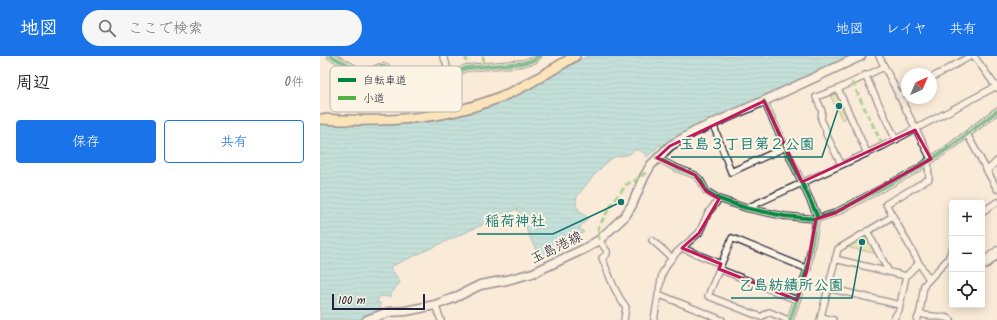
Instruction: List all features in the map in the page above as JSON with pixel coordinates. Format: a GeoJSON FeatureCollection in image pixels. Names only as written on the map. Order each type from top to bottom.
{"type":"FeatureCollection","features":[{"type":"Feature","properties":{"kind":"main road"},"geometry":{"type":"LineString","coordinates":[[462,109],[477,105],[514,90],[545,75],[575,56]]}},
{"type":"Feature","properties":{"kind":"main road","name":"玉島港線"},"geometry":{"type":"LineString","coordinates":[[367,320],[435,304],[454,298],[480,285],[533,273],[560,261],[599,240],[625,216],[632,206],[644,177],[651,165],[670,146],[681,138],[764,102],[861,56]]}},
{"type":"Feature","properties":{"kind":"main road"},"geometry":{"type":"LineString","coordinates":[[320,118],[366,121],[427,117],[448,112]]}},
{"type":"Feature","properties":{"kind":"street"},"geometry":{"type":"LineString","coordinates":[[331,56],[350,66]]}},
{"type":"Feature","properties":{"kind":"street"},"geometry":{"type":"LineString","coordinates":[[443,56],[447,66]]}},
{"type":"Feature","properties":{"kind":"street"},"geometry":{"type":"LineString","coordinates":[[462,70],[466,68],[524,63],[534,60],[538,56]]}},
{"type":"Feature","properties":{"kind":"street"},"geometry":{"type":"LineString","coordinates":[[878,56],[929,160],[929,179],[886,204],[930,280]]}},
{"type":"Feature","properties":{"kind":"street"},"geometry":{"type":"LineString","coordinates":[[746,208],[896,140],[997,87],[973,56],[937,75]]}},
{"type":"Feature","properties":{"kind":"street"},"geometry":{"type":"LineString","coordinates":[[841,164],[826,134],[821,118],[822,111],[816,97],[838,89],[884,67]]}},
{"type":"Feature","properties":{"kind":"street"},"geometry":{"type":"LineString","coordinates":[[865,76],[896,140]]}},
{"type":"Feature","properties":{"kind":"street"},"geometry":{"type":"LineString","coordinates":[[838,89],[867,153]]}},
{"type":"Feature","properties":{"kind":"street"},"geometry":{"type":"LineString","coordinates":[[764,102],[817,215],[808,269],[789,320],[770,312],[761,317],[708,296],[732,238],[808,269]]}},
{"type":"Feature","properties":{"kind":"street"},"geometry":{"type":"LineString","coordinates":[[658,158],[674,168],[695,175],[701,181],[706,191],[719,199],[746,208],[784,216],[816,219],[835,213],[916,170],[997,111]]}},
{"type":"Feature","properties":{"kind":"street"},"geometry":{"type":"LineString","coordinates":[[713,124],[731,172],[786,147]]}},
{"type":"Feature","properties":{"kind":"street"},"geometry":{"type":"LineString","coordinates":[[967,134],[997,189]]}},
{"type":"Feature","properties":{"kind":"street"},"geometry":{"type":"LineString","coordinates":[[987,171],[997,161]]}},
{"type":"Feature","properties":{"kind":"street"},"geometry":{"type":"LineString","coordinates":[[654,320],[662,274],[672,258],[699,233],[708,213],[719,199]]}},
{"type":"Feature","properties":{"kind":"street"},"geometry":{"type":"LineString","coordinates":[[985,210],[997,202]]}},
{"type":"Feature","properties":{"kind":"street"},"geometry":{"type":"LineString","coordinates":[[833,320],[820,318],[838,249],[893,216]]}},
{"type":"Feature","properties":{"kind":"street"},"geometry":{"type":"LineString","coordinates":[[867,232],[889,272]]}},
{"type":"Feature","properties":{"kind":"street"},"geometry":{"type":"LineString","coordinates":[[599,240],[607,250],[607,254],[602,258],[616,294],[626,307],[624,320]]}},
{"type":"Feature","properties":{"kind":"street"},"geometry":{"type":"LineString","coordinates":[[652,240],[672,258]]}},
{"type":"Feature","properties":{"kind":"street"},"geometry":{"type":"LineString","coordinates":[[682,248],[797,300]]}},
{"type":"Feature","properties":{"kind":"street"},"geometry":{"type":"LineString","coordinates":[[985,260],[997,250]]}},
{"type":"Feature","properties":{"kind":"street"},"geometry":{"type":"LineString","coordinates":[[917,320],[920,312],[924,285],[930,280],[949,256]]}},
{"type":"Feature","properties":{"kind":"street"},"geometry":{"type":"LineString","coordinates":[[985,266],[997,256]]}},
{"type":"Feature","properties":{"kind":"street"},"geometry":{"type":"LineString","coordinates":[[835,259],[906,276]]}},
{"type":"Feature","properties":{"kind":"street"},"geometry":{"type":"LineString","coordinates":[[893,320],[899,310],[906,276],[919,263]]}},
{"type":"Feature","properties":{"kind":"street"},"geometry":{"type":"LineString","coordinates":[[828,288],[900,305]]}},
{"type":"Feature","properties":{"kind":"street"},"geometry":{"type":"LineString","coordinates":[[658,294],[722,320]]}},
{"type":"Feature","properties":{"kind":"street"},"geometry":{"type":"LineString","coordinates":[[435,304],[441,320]]}},
{"type":"Feature","properties":{"kind":"street"},"geometry":{"type":"LineString","coordinates":[[920,312],[924,315],[948,318],[951,320]]}},
{"type":"Feature","properties":{"kind":"highlighted area"},"geometry":{"type":"Polygon","coordinates":[[[764,101],[802,182],[915,130],[931,159],[835,213],[816,219],[807,270],[797,300],[719,269],[721,264],[682,248],[699,233],[719,199],[706,191],[695,175],[657,158],[670,146],[764,101]]]}},
{"type":"Feature","properties":{"kind":"green space"},"geometry":{"type":"Polygon","coordinates":[[[835,92],[847,117],[842,120],[830,95],[835,92]]]}},
{"type":"Feature","properties":{"kind":"green space"},"geometry":{"type":"Polygon","coordinates":[[[865,235],[868,237],[878,254],[846,247],[865,235]]]}},
{"type":"Feature","properties":{"kind":"water"},"geometry":{"type":"Polygon","coordinates":[[[587,56],[852,56],[663,148],[660,145],[647,157],[642,151],[634,150],[629,154],[611,159],[593,176],[577,197],[577,206],[588,218],[579,228],[584,232],[573,239],[575,242],[540,259],[517,209],[390,267],[400,282],[389,297],[379,296],[377,303],[380,303],[380,311],[358,320],[320,320],[320,122],[389,126],[433,121],[475,111],[528,90],[587,56]]]}},
{"type":"Feature","properties":{"kind":"marked path"},"geometry":{"type":"LineString","coordinates":[[466,56],[466,68]]}},
{"type":"Feature","properties":{"kind":"marked path"},"geometry":{"type":"LineString","coordinates":[[483,56],[484,66]]}},
{"type":"Feature","properties":{"kind":"marked path"},"geometry":{"type":"LineString","coordinates":[[852,82],[883,146]]}},
{"type":"Feature","properties":{"kind":"marked path"},"geometry":{"type":"LineString","coordinates":[[599,240],[598,228],[613,202],[627,184],[636,180],[647,172]]}},
{"type":"Feature","properties":{"kind":"cycle path"},"geometry":{"type":"LineString","coordinates":[[331,56],[350,66]]}},
{"type":"Feature","properties":{"kind":"cycle path"},"geometry":{"type":"LineString","coordinates":[[462,70],[466,68],[523,63],[534,60],[538,56]]}},
{"type":"Feature","properties":{"kind":"cycle path"},"geometry":{"type":"LineString","coordinates":[[764,101],[817,215],[807,270],[790,320]]}},
{"type":"Feature","properties":{"kind":"cycle path"},"geometry":{"type":"LineString","coordinates":[[657,158],[674,167],[695,175],[701,181],[706,191],[719,199],[746,208],[784,216],[816,219],[835,213],[916,170],[953,145],[997,111]]}},
{"type":"Feature","properties":{"kind":"place","name":"玉島３丁目第２公園"},"geometry":{"type":"Point","coordinates":[839,106]}},
{"type":"Feature","properties":{"kind":"place","name":"稲荷神社"},"geometry":{"type":"Point","coordinates":[621,202]}},
{"type":"Feature","properties":{"kind":"place","name":"乙島紡績所公園"},"geometry":{"type":"Point","coordinates":[862,242]}}]}
